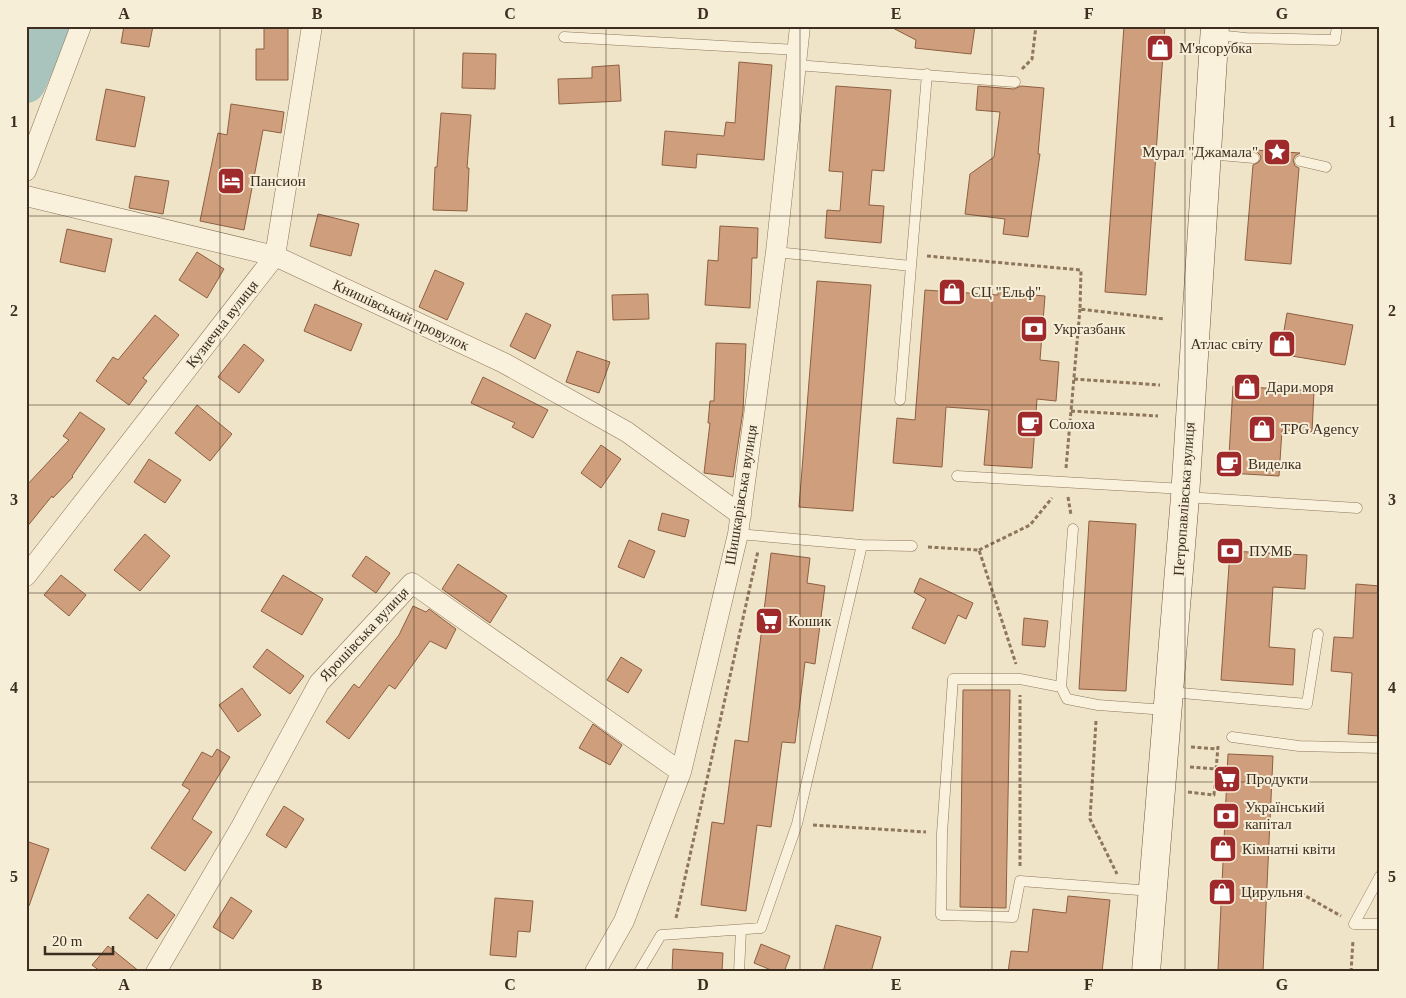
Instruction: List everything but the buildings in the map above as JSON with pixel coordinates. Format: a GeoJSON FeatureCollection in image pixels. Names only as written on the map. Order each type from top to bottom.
{"type":"FeatureCollection","features":[{"type":"Feature","properties":{"kind":"main road","name":"Петропавлівська вулиця"},"geometry":{"type":"LineString","coordinates":[[1146,972],[1185,493],[1215,31]]}},
{"type":"Feature","properties":{"kind":"street"},"geometry":{"type":"LineString","coordinates":[[26,171],[81,26]]}},
{"type":"Feature","properties":{"kind":"street","name":"Кузнечна вулиця"},"geometry":{"type":"LineString","coordinates":[[26,576],[275,256],[312,26]]}},
{"type":"Feature","properties":{"kind":"street","name":"Шишкарівська вулиця"},"geometry":{"type":"LineString","coordinates":[[595,972],[624,920],[681,772],[739,524],[776,252],[800,26]]}},
{"type":"Feature","properties":{"kind":"street","name":"Книшівський провулок"},"geometry":{"type":"LineString","coordinates":[[26,196],[275,256],[504,363],[628,432],[739,524]]}},
{"type":"Feature","properties":{"kind":"street","name":"Ярошівська вулиця"},"geometry":{"type":"LineString","coordinates":[[156,972],[241,827],[319,683],[412,583],[681,772]]}},
{"type":"Feature","properties":{"kind":"lane"},"geometry":{"type":"LineString","coordinates":[[1215,31],[1246,38],[1335,40],[1337,26]]}},
{"type":"Feature","properties":{"kind":"lane"},"geometry":{"type":"LineString","coordinates":[[564,37],[797,58],[926,74],[1010,81]]}},
{"type":"Feature","properties":{"kind":"lane"},"geometry":{"type":"LineString","coordinates":[[900,400],[926,74]]}},
{"type":"Feature","properties":{"kind":"lane"},"geometry":{"type":"LineString","coordinates":[[1207,154],[1254,158]]}},
{"type":"Feature","properties":{"kind":"lane"},"geometry":{"type":"LineString","coordinates":[[1300,161],[1326,167]]}},
{"type":"Feature","properties":{"kind":"lane"},"geometry":{"type":"LineString","coordinates":[[776,252],[911,266]]}},
{"type":"Feature","properties":{"kind":"lane"},"geometry":{"type":"LineString","coordinates":[[957,476],[1065,482],[1357,508]]}},
{"type":"Feature","properties":{"kind":"lane"},"geometry":{"type":"LineString","coordinates":[[739,524],[762,536],[862,545],[912,546]]}},
{"type":"Feature","properties":{"kind":"lane"},"geometry":{"type":"LineString","coordinates":[[1073,528],[1061,687],[1067,699],[1098,705],[1168,701],[1307,704],[1318,634]]}},
{"type":"Feature","properties":{"kind":"lane"},"geometry":{"type":"LineString","coordinates":[[639,972],[661,935],[761,928],[797,824],[862,545]]}},
{"type":"Feature","properties":{"kind":"lane"},"geometry":{"type":"LineString","coordinates":[[1061,687],[1020,679],[953,679],[942,833],[940,915],[1013,917],[1020,882],[1153,891]]}},
{"type":"Feature","properties":{"kind":"lane"},"geometry":{"type":"LineString","coordinates":[[1232,737],[1299,746],[1380,748]]}},
{"type":"Feature","properties":{"kind":"lane"},"geometry":{"type":"LineString","coordinates":[[1380,876],[1354,924],[1380,924]]}},
{"type":"Feature","properties":{"kind":"lane"},"geometry":{"type":"LineString","coordinates":[[739,972],[741,930]]}},
{"type":"Feature","properties":{"kind":"path"},"geometry":{"type":"LineString","coordinates":[[1010,81],[1032,60],[1036,26]]}},
{"type":"Feature","properties":{"kind":"path"},"geometry":{"type":"LineString","coordinates":[[912,255],[1081,270],[1080,309],[1065,482],[1073,528]]}},
{"type":"Feature","properties":{"kind":"path"},"geometry":{"type":"LineString","coordinates":[[1080,309],[1164,318]]}},
{"type":"Feature","properties":{"kind":"path"},"geometry":{"type":"LineString","coordinates":[[1074,379],[1160,385]]}},
{"type":"Feature","properties":{"kind":"path"},"geometry":{"type":"LineString","coordinates":[[1071,411],[1158,416]]}},
{"type":"Feature","properties":{"kind":"path"},"geometry":{"type":"LineString","coordinates":[[979,550],[1030,525],[1065,482]]}},
{"type":"Feature","properties":{"kind":"path"},"geometry":{"type":"LineString","coordinates":[[672,934],[762,536]]}},
{"type":"Feature","properties":{"kind":"path"},"geometry":{"type":"LineString","coordinates":[[1098,705],[1090,819],[1120,879]]}},
{"type":"Feature","properties":{"kind":"path"},"geometry":{"type":"LineString","coordinates":[[1188,792],[1214,795],[1219,736],[1232,737]]}},
{"type":"Feature","properties":{"kind":"path"},"geometry":{"type":"LineString","coordinates":[[1191,747],[1217,749]]}},
{"type":"Feature","properties":{"kind":"path"},"geometry":{"type":"LineString","coordinates":[[1190,767],[1216,769]]}},
{"type":"Feature","properties":{"kind":"path"},"geometry":{"type":"LineString","coordinates":[[818,825],[942,833]]}},
{"type":"Feature","properties":{"kind":"path"},"geometry":{"type":"LineString","coordinates":[[1295,890],[1354,924],[1351,972]]}},
{"type":"Feature","properties":{"kind":"waterway"},"geometry":{"type":"LineString","coordinates":[[26,83],[51,26]]}},
{"type":"Feature","properties":{"kind":"place","name":"М'ясорубка"},"geometry":{"type":"Point","coordinates":[1160,48]}},
{"type":"Feature","properties":{"kind":"place","name":"Мурал \"Джамала\""},"geometry":{"type":"Point","coordinates":[1277,152]}},
{"type":"Feature","properties":{"kind":"place","name":"Пансион"},"geometry":{"type":"Point","coordinates":[231,181]}},
{"type":"Feature","properties":{"kind":"place","name":"СЦ \"Ельф\""},"geometry":{"type":"Point","coordinates":[952,292]}},
{"type":"Feature","properties":{"kind":"place","name":"Укргазбанк"},"geometry":{"type":"Point","coordinates":[1034,329]}},
{"type":"Feature","properties":{"kind":"place","name":"Атлас світу"},"geometry":{"type":"Point","coordinates":[1282,344]}},
{"type":"Feature","properties":{"kind":"place","name":"Дари моря"},"geometry":{"type":"Point","coordinates":[1247,387]}},
{"type":"Feature","properties":{"kind":"place","name":"Солоха"},"geometry":{"type":"Point","coordinates":[1030,424]}},
{"type":"Feature","properties":{"kind":"place","name":"TPG Agency"},"geometry":{"type":"Point","coordinates":[1262,429]}},
{"type":"Feature","properties":{"kind":"place","name":"Виделка"},"geometry":{"type":"Point","coordinates":[1229,464]}},
{"type":"Feature","properties":{"kind":"place","name":"ПУМБ"},"geometry":{"type":"Point","coordinates":[1230,551]}},
{"type":"Feature","properties":{"kind":"place","name":"Кошик"},"geometry":{"type":"Point","coordinates":[769,621]}},
{"type":"Feature","properties":{"kind":"place","name":"Продукти"},"geometry":{"type":"Point","coordinates":[1227,779]}},
{"type":"Feature","properties":{"kind":"place","name":"Український капітал"},"geometry":{"type":"Point","coordinates":[1226,816]}},
{"type":"Feature","properties":{"kind":"place","name":"Кімнатні квіти"},"geometry":{"type":"Point","coordinates":[1223,849]}},
{"type":"Feature","properties":{"kind":"place","name":"Цирульня"},"geometry":{"type":"Point","coordinates":[1222,892]}}]}
